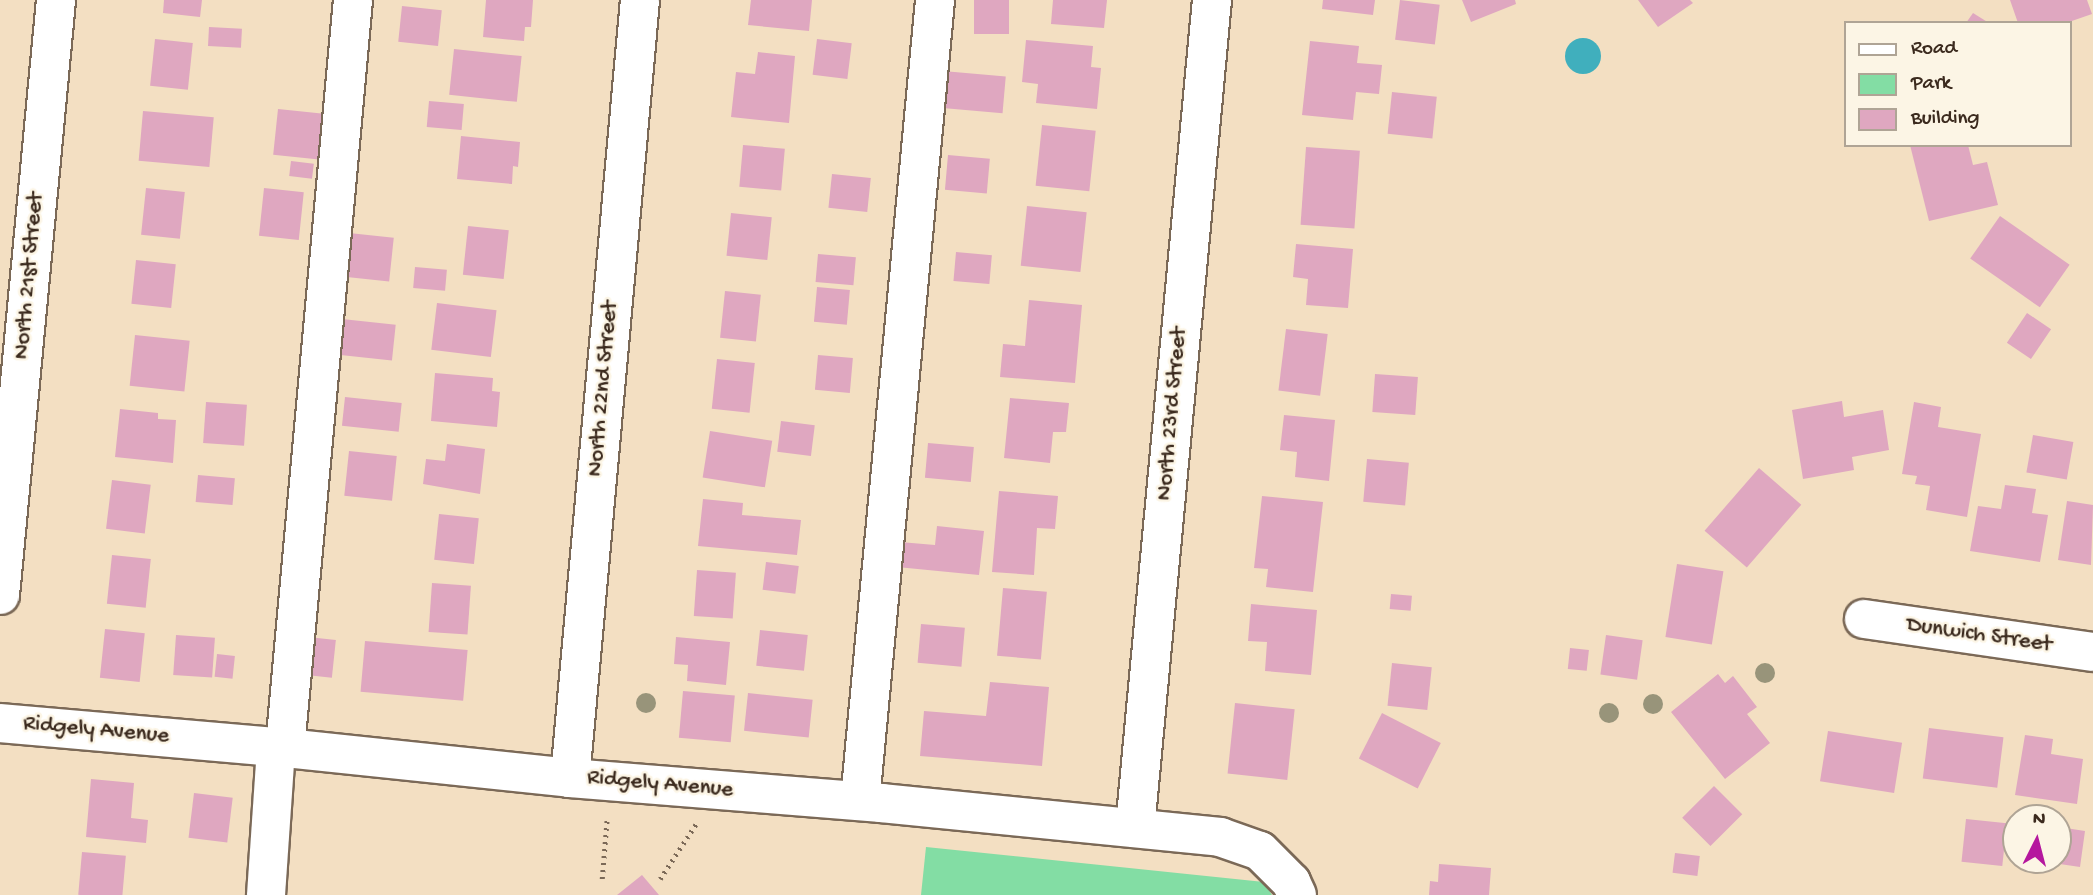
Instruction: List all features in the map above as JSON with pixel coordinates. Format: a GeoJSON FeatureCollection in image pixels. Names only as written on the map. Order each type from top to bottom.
{"type":"FeatureCollection","features":[{"type":"Feature","properties":{"kind":"street","name":"North 21st Street"},"geometry":{"type":"LineString","coordinates":[[0,595],[56,0]]}},
{"type":"Feature","properties":{"kind":"street"},"geometry":{"type":"LineString","coordinates":[[266,895],[353,0]]}},
{"type":"Feature","properties":{"kind":"street","name":"North 22nd Street"},"geometry":{"type":"LineString","coordinates":[[570,778],[640,0]]}},
{"type":"Feature","properties":{"kind":"street"},"geometry":{"type":"LineString","coordinates":[[860,801],[935,0]]}},
{"type":"Feature","properties":{"kind":"street","name":"North 23rd Street"},"geometry":{"type":"LineString","coordinates":[[1135,828],[1212,0]]}},
{"type":"Feature","properties":{"kind":"street","name":"Dunwich Street"},"geometry":{"type":"LineString","coordinates":[[1864,619],[2093,652]]}},
{"type":"Feature","properties":{"kind":"street","name":"Ridgely Avenue"},"geometry":{"type":"LineString","coordinates":[[0,723],[280,747],[570,778],[860,801],[1220,837],[1261,851],[1291,882],[1297,895]]}},
{"type":"Feature","properties":{"kind":"path"},"geometry":{"type":"LineString","coordinates":[[602,880],[607,814]]}},
{"type":"Feature","properties":{"kind":"path"},"geometry":{"type":"LineString","coordinates":[[660,879],[696,822]]}},
{"type":"Feature","properties":{"kind":"green space"},"geometry":{"type":"Polygon","coordinates":[[[926,847],[1264,882],[1272,895],[921,895],[926,847]]]}},
{"type":"Feature","properties":{"kind":"water"},"geometry":{"type":"Polygon","coordinates":[[[1583,38],[1596,43],[1601,56],[1596,69],[1583,74],[1570,69],[1565,56],[1570,43],[1583,38]]]}},
{"type":"Feature","properties":{"kind":"building"},"geometry":{"type":"Polygon","coordinates":[[[164,0],[202,0],[200,17],[163,13],[164,0]]]}},
{"type":"Feature","properties":{"kind":"building"},"geometry":{"type":"Polygon","coordinates":[[[486,0],[533,0],[531,27],[525,27],[524,41],[483,37],[486,0]]]}},
{"type":"Feature","properties":{"kind":"building"},"geometry":{"type":"Polygon","coordinates":[[[751,0],[812,0],[809,31],[748,25],[751,0]]]}},
{"type":"Feature","properties":{"kind":"building"},"geometry":{"type":"Polygon","coordinates":[[[974,0],[1009,0],[1009,34],[974,34],[974,0]]]}},
{"type":"Feature","properties":{"kind":"building"},"geometry":{"type":"Polygon","coordinates":[[[1053,0],[1107,0],[1104,28],[1051,24],[1053,0]]]}},
{"type":"Feature","properties":{"kind":"building"},"geometry":{"type":"Polygon","coordinates":[[[1323,0],[1375,0],[1373,15],[1322,9],[1323,0]]]}},
{"type":"Feature","properties":{"kind":"building"},"geometry":{"type":"Polygon","coordinates":[[[1400,0],[1440,5],[1435,45],[1395,40],[1400,0]]]}},
{"type":"Feature","properties":{"kind":"building"},"geometry":{"type":"Polygon","coordinates":[[[1462,0],[1515,0],[1516,4],[1471,22],[1462,0]]]}},
{"type":"Feature","properties":{"kind":"building"},"geometry":{"type":"Polygon","coordinates":[[[1638,0],[1690,0],[1693,3],[1658,27],[1638,0]]]}},
{"type":"Feature","properties":{"kind":"building"},"geometry":{"type":"Polygon","coordinates":[[[2010,0],[2087,0],[2092,14],[2072,21],[2017,21],[2010,0]]]}},
{"type":"Feature","properties":{"kind":"building"},"geometry":{"type":"Polygon","coordinates":[[[402,6],[442,10],[438,46],[398,42],[402,6]]]}},
{"type":"Feature","properties":{"kind":"building"},"geometry":{"type":"Polygon","coordinates":[[[1973,13],[1986,21],[1967,21],[1973,13]]]}},
{"type":"Feature","properties":{"kind":"building"},"geometry":{"type":"Polygon","coordinates":[[[209,27],[242,29],[241,48],[208,46],[209,27]]]}},
{"type":"Feature","properties":{"kind":"building"},"geometry":{"type":"Polygon","coordinates":[[[155,39],[193,43],[188,90],[150,86],[155,39]]]}},
{"type":"Feature","properties":{"kind":"building"},"geometry":{"type":"Polygon","coordinates":[[[817,39],[852,43],[847,79],[813,75],[817,39]]]}},
{"type":"Feature","properties":{"kind":"building"},"geometry":{"type":"Polygon","coordinates":[[[1026,40],[1093,46],[1091,67],[1101,68],[1097,109],[1036,103],[1038,84],[1022,82],[1026,40]]]}},
{"type":"Feature","properties":{"kind":"building"},"geometry":{"type":"Polygon","coordinates":[[[1310,41],[1359,46],[1357,63],[1382,65],[1379,94],[1356,92],[1353,120],[1302,115],[1310,41]]]}},
{"type":"Feature","properties":{"kind":"building"},"geometry":{"type":"Polygon","coordinates":[[[454,49],[522,56],[517,102],[449,95],[454,49]]]}},
{"type":"Feature","properties":{"kind":"building"},"geometry":{"type":"Polygon","coordinates":[[[758,52],[795,56],[789,123],[731,117],[736,72],[755,74],[758,52]]]}},
{"type":"Feature","properties":{"kind":"building"},"geometry":{"type":"Polygon","coordinates":[[[943,71],[1006,76],[1003,113],[940,108],[943,71]]]}},
{"type":"Feature","properties":{"kind":"building"},"geometry":{"type":"Polygon","coordinates":[[[1392,92],[1437,97],[1432,138],[1388,134],[1392,92]]]}},
{"type":"Feature","properties":{"kind":"building"},"geometry":{"type":"Polygon","coordinates":[[[429,101],[464,104],[462,130],[427,127],[429,101]]]}},
{"type":"Feature","properties":{"kind":"building"},"geometry":{"type":"Polygon","coordinates":[[[278,109],[324,114],[319,160],[273,155],[278,109]]]}},
{"type":"Feature","properties":{"kind":"building"},"geometry":{"type":"Polygon","coordinates":[[[143,111],[214,117],[209,167],[139,161],[143,111]]]}},
{"type":"Feature","properties":{"kind":"building"},"geometry":{"type":"Polygon","coordinates":[[[1042,125],[1096,131],[1089,191],[1036,186],[1042,125]]]}},
{"type":"Feature","properties":{"kind":"building"},"geometry":{"type":"Polygon","coordinates":[[[461,136],[520,142],[518,167],[513,166],[512,184],[457,179],[461,136]]]}},
{"type":"Feature","properties":{"kind":"building"},"geometry":{"type":"Polygon","coordinates":[[[743,145],[785,149],[781,191],[739,187],[743,145]]]}},
{"type":"Feature","properties":{"kind":"building"},"geometry":{"type":"Polygon","coordinates":[[[1306,147],[1360,151],[1354,229],[1301,225],[1306,147]]]}},
{"type":"Feature","properties":{"kind":"building"},"geometry":{"type":"Polygon","coordinates":[[[1910,147],[1968,147],[1973,165],[1987,162],[1998,205],[1929,221],[1910,147]]]}},
{"type":"Feature","properties":{"kind":"building"},"geometry":{"type":"Polygon","coordinates":[[[948,155],[990,159],[987,194],[945,190],[948,155]]]}},
{"type":"Feature","properties":{"kind":"building"},"geometry":{"type":"Polygon","coordinates":[[[291,161],[314,164],[312,179],[289,176],[291,161]]]}},
{"type":"Feature","properties":{"kind":"building"},"geometry":{"type":"Polygon","coordinates":[[[832,174],[871,178],[867,212],[828,208],[832,174]]]}},
{"type":"Feature","properties":{"kind":"building"},"geometry":{"type":"Polygon","coordinates":[[[146,188],[185,192],[180,239],[141,235],[146,188]]]}},
{"type":"Feature","properties":{"kind":"building"},"geometry":{"type":"Polygon","coordinates":[[[264,188],[304,192],[299,240],[259,236],[264,188]]]}},
{"type":"Feature","properties":{"kind":"building"},"geometry":{"type":"Polygon","coordinates":[[[1027,206],[1087,212],[1080,272],[1021,266],[1027,206]]]}},
{"type":"Feature","properties":{"kind":"building"},"geometry":{"type":"Polygon","coordinates":[[[731,213],[772,217],[767,260],[727,256],[731,213]]]}},
{"type":"Feature","properties":{"kind":"building"},"geometry":{"type":"Polygon","coordinates":[[[2000,216],[2070,265],[2040,307],[1970,259],[2000,216]]]}},
{"type":"Feature","properties":{"kind":"building"},"geometry":{"type":"Polygon","coordinates":[[[468,226],[509,230],[504,279],[463,275],[468,226]]]}},
{"type":"Feature","properties":{"kind":"building"},"geometry":{"type":"Polygon","coordinates":[[[349,233],[394,238],[389,281],[344,277],[349,233]]]}},
{"type":"Feature","properties":{"kind":"building"},"geometry":{"type":"Polygon","coordinates":[[[1296,244],[1353,249],[1348,308],[1306,305],[1308,279],[1293,277],[1296,244]]]}},
{"type":"Feature","properties":{"kind":"building"},"geometry":{"type":"Polygon","coordinates":[[[956,252],[992,255],[989,284],[953,281],[956,252]]]}},
{"type":"Feature","properties":{"kind":"building"},"geometry":{"type":"Polygon","coordinates":[[[818,254],[856,257],[853,285],[816,282],[818,254]]]}},
{"type":"Feature","properties":{"kind":"building"},"geometry":{"type":"Polygon","coordinates":[[[136,260],[176,264],[171,308],[131,304],[136,260]]]}},
{"type":"Feature","properties":{"kind":"building"},"geometry":{"type":"Polygon","coordinates":[[[415,267],[447,270],[445,291],[413,288],[415,267]]]}},
{"type":"Feature","properties":{"kind":"building"},"geometry":{"type":"Polygon","coordinates":[[[817,287],[850,290],[847,325],[814,322],[817,287]]]}},
{"type":"Feature","properties":{"kind":"building"},"geometry":{"type":"Polygon","coordinates":[[[725,291],[761,295],[756,342],[720,338],[725,291]]]}},
{"type":"Feature","properties":{"kind":"building"},"geometry":{"type":"Polygon","coordinates":[[[1029,300],[1082,305],[1075,383],[1000,377],[1003,344],[1025,346],[1029,300]]]}},
{"type":"Feature","properties":{"kind":"building"},"geometry":{"type":"Polygon","coordinates":[[[437,303],[497,310],[491,357],[431,350],[437,303]]]}},
{"type":"Feature","properties":{"kind":"building"},"geometry":{"type":"Polygon","coordinates":[[[2027,313],[2051,329],[2031,359],[2007,343],[2027,313]]]}},
{"type":"Feature","properties":{"kind":"building"},"geometry":{"type":"Polygon","coordinates":[[[342,319],[396,325],[392,360],[338,355],[342,319]]]}},
{"type":"Feature","properties":{"kind":"building"},"geometry":{"type":"Polygon","coordinates":[[[1286,329],[1328,334],[1320,396],[1278,391],[1286,329]]]}},
{"type":"Feature","properties":{"kind":"building"},"geometry":{"type":"Polygon","coordinates":[[[135,335],[190,341],[184,391],[130,386],[135,335]]]}},
{"type":"Feature","properties":{"kind":"building"},"geometry":{"type":"Polygon","coordinates":[[[818,355],[853,358],[850,393],[815,390],[818,355]]]}},
{"type":"Feature","properties":{"kind":"building"},"geometry":{"type":"Polygon","coordinates":[[[717,359],[755,363],[750,413],[712,409],[717,359]]]}},
{"type":"Feature","properties":{"kind":"building"},"geometry":{"type":"Polygon","coordinates":[[[435,373],[493,378],[492,391],[500,392],[497,427],[431,421],[435,373]]]}},
{"type":"Feature","properties":{"kind":"building"},"geometry":{"type":"Polygon","coordinates":[[[1375,374],[1418,377],[1415,415],[1372,412],[1375,374]]]}},
{"type":"Feature","properties":{"kind":"building"},"geometry":{"type":"Polygon","coordinates":[[[345,397],[402,403],[399,432],[342,426],[345,397]]]}},
{"type":"Feature","properties":{"kind":"building"},"geometry":{"type":"Polygon","coordinates":[[[1010,398],[1069,403],[1066,432],[1053,432],[1050,463],[1004,458],[1010,398]]]}},
{"type":"Feature","properties":{"kind":"building"},"geometry":{"type":"Polygon","coordinates":[[[1842,401],[1844,417],[1883,410],[1889,450],[1852,457],[1854,470],[1803,479],[1792,410],[1842,401]]]}},
{"type":"Feature","properties":{"kind":"building"},"geometry":{"type":"Polygon","coordinates":[[[206,402],[247,405],[244,446],[203,443],[206,402]]]}},
{"type":"Feature","properties":{"kind":"building"},"geometry":{"type":"Polygon","coordinates":[[[1914,402],[1941,407],[1938,427],[1981,434],[1967,517],[1926,510],[1930,486],[1915,484],[1917,476],[1902,474],[1914,402]]]}},
{"type":"Feature","properties":{"kind":"building"},"geometry":{"type":"Polygon","coordinates":[[[120,409],[158,413],[158,419],[176,420],[173,463],[115,457],[120,409]]]}},
{"type":"Feature","properties":{"kind":"building"},"geometry":{"type":"Polygon","coordinates":[[[1284,415],[1335,420],[1329,481],[1295,477],[1297,452],[1280,450],[1284,415]]]}},
{"type":"Feature","properties":{"kind":"building"},"geometry":{"type":"Polygon","coordinates":[[[781,421],[815,425],[811,456],[777,452],[781,421]]]}},
{"type":"Feature","properties":{"kind":"building"},"geometry":{"type":"Polygon","coordinates":[[[710,431],[772,441],[765,487],[703,477],[710,431]]]}},
{"type":"Feature","properties":{"kind":"building"},"geometry":{"type":"Polygon","coordinates":[[[2033,435],[2073,442],[2067,480],[2026,472],[2033,435]]]}},
{"type":"Feature","properties":{"kind":"building"},"geometry":{"type":"Polygon","coordinates":[[[928,443],[974,447],[971,482],[925,478],[928,443]]]}},
{"type":"Feature","properties":{"kind":"building"},"geometry":{"type":"Polygon","coordinates":[[[447,444],[485,449],[480,494],[423,484],[426,459],[445,461],[447,444]]]}},
{"type":"Feature","properties":{"kind":"building"},"geometry":{"type":"Polygon","coordinates":[[[349,451],[397,456],[392,501],[344,496],[349,451]]]}},
{"type":"Feature","properties":{"kind":"building"},"geometry":{"type":"Polygon","coordinates":[[[1367,459],[1409,463],[1405,505],[1363,502],[1367,459]]]}},
{"type":"Feature","properties":{"kind":"building"},"geometry":{"type":"Polygon","coordinates":[[[1759,468],[1801,505],[1747,567],[1705,531],[1759,468]]]}},
{"type":"Feature","properties":{"kind":"building"},"geometry":{"type":"Polygon","coordinates":[[[198,475],[235,478],[233,505],[196,502],[198,475]]]}},
{"type":"Feature","properties":{"kind":"building"},"geometry":{"type":"Polygon","coordinates":[[[112,480],[151,485],[145,533],[106,529],[112,480]]]}},
{"type":"Feature","properties":{"kind":"building"},"geometry":{"type":"Polygon","coordinates":[[[2005,485],[2036,489],[2032,513],[2048,515],[2040,562],[1970,551],[1978,506],[2001,509],[2005,485]]]}},
{"type":"Feature","properties":{"kind":"building"},"geometry":{"type":"Polygon","coordinates":[[[999,491],[1058,496],[1055,529],[1037,528],[1034,575],[992,572],[999,491]]]}},
{"type":"Feature","properties":{"kind":"building"},"geometry":{"type":"Polygon","coordinates":[[[1262,496],[1323,502],[1313,592],[1266,587],[1268,569],[1254,568],[1262,496]]]}},
{"type":"Feature","properties":{"kind":"building"},"geometry":{"type":"Polygon","coordinates":[[[703,499],[743,503],[742,515],[801,520],[797,555],[698,546],[703,499]]]}},
{"type":"Feature","properties":{"kind":"building"},"geometry":{"type":"Polygon","coordinates":[[[2067,501],[2093,505],[2091,565],[2058,560],[2067,501]]]}},
{"type":"Feature","properties":{"kind":"building"},"geometry":{"type":"Polygon","coordinates":[[[439,514],[479,518],[474,564],[434,560],[439,514]]]}},
{"type":"Feature","properties":{"kind":"building"},"geometry":{"type":"Polygon","coordinates":[[[937,526],[984,531],[979,575],[897,567],[900,542],[935,545],[937,526]]]}},
{"type":"Feature","properties":{"kind":"building"},"geometry":{"type":"Polygon","coordinates":[[[112,555],[151,559],[146,608],[107,604],[112,555]]]}},
{"type":"Feature","properties":{"kind":"building"},"geometry":{"type":"Polygon","coordinates":[[[766,562],[799,566],[795,594],[763,590],[766,562]]]}},
{"type":"Feature","properties":{"kind":"building"},"geometry":{"type":"Polygon","coordinates":[[[1677,564],[1723,571],[1712,644],[1665,637],[1677,564]]]}},
{"type":"Feature","properties":{"kind":"building"},"geometry":{"type":"Polygon","coordinates":[[[697,570],[736,573],[733,619],[694,616],[697,570]]]}},
{"type":"Feature","properties":{"kind":"building"},"geometry":{"type":"Polygon","coordinates":[[[432,583],[471,586],[467,635],[429,632],[432,583]]]}},
{"type":"Feature","properties":{"kind":"building"},"geometry":{"type":"Polygon","coordinates":[[[1003,588],[1047,592],[1041,660],[997,656],[1003,588]]]}},
{"type":"Feature","properties":{"kind":"building"},"geometry":{"type":"Polygon","coordinates":[[[1391,594],[1412,596],[1411,611],[1390,609],[1391,594]]]}},
{"type":"Feature","properties":{"kind":"building"},"geometry":{"type":"Polygon","coordinates":[[[1251,604],[1317,610],[1311,675],[1265,671],[1267,642],[1248,641],[1251,604]]]}},
{"type":"Feature","properties":{"kind":"building"},"geometry":{"type":"Polygon","coordinates":[[[921,624],[965,628],[961,667],[918,663],[921,624]]]}},
{"type":"Feature","properties":{"kind":"building"},"geometry":{"type":"Polygon","coordinates":[[[105,629],[145,633],[140,682],[100,678],[105,629]]]}},
{"type":"Feature","properties":{"kind":"building"},"geometry":{"type":"Polygon","coordinates":[[[760,630],[808,635],[804,671],[756,666],[760,630]]]}},
{"type":"Feature","properties":{"kind":"building"},"geometry":{"type":"Polygon","coordinates":[[[176,635],[215,638],[212,678],[173,675],[176,635]]]}},
{"type":"Feature","properties":{"kind":"building"},"geometry":{"type":"Polygon","coordinates":[[[1606,635],[1643,640],[1637,680],[1600,675],[1606,635]]]}},
{"type":"Feature","properties":{"kind":"building"},"geometry":{"type":"Polygon","coordinates":[[[308,637],[336,640],[332,678],[304,675],[308,637]]]}},
{"type":"Feature","properties":{"kind":"building"},"geometry":{"type":"Polygon","coordinates":[[[676,637],[730,642],[726,685],[687,681],[688,665],[674,664],[676,637]]]}},
{"type":"Feature","properties":{"kind":"building"},"geometry":{"type":"Polygon","coordinates":[[[365,641],[468,650],[463,701],[361,692],[365,641]]]}},
{"type":"Feature","properties":{"kind":"building"},"geometry":{"type":"Polygon","coordinates":[[[1570,648],[1589,650],[1587,671],[1568,669],[1570,648]]]}},
{"type":"Feature","properties":{"kind":"building"},"geometry":{"type":"Polygon","coordinates":[[[217,654],[235,656],[232,679],[215,677],[217,654]]]}},
{"type":"Feature","properties":{"kind":"building"},"geometry":{"type":"Polygon","coordinates":[[[1392,663],[1432,667],[1427,710],[1388,706],[1392,663]]]}},
{"type":"Feature","properties":{"kind":"building"},"geometry":{"type":"Polygon","coordinates":[[[1718,674],[1725,683],[1733,676],[1757,707],[1747,714],[1770,743],[1725,779],[1671,712],[1718,674]]]}},
{"type":"Feature","properties":{"kind":"building"},"geometry":{"type":"Polygon","coordinates":[[[990,682],[1049,687],[1042,766],[920,756],[924,711],[986,716],[990,682]]]}},
{"type":"Feature","properties":{"kind":"building"},"geometry":{"type":"Polygon","coordinates":[[[683,691],[735,696],[731,742],[679,738],[683,691]]]}},
{"type":"Feature","properties":{"kind":"building"},"geometry":{"type":"Polygon","coordinates":[[[748,693],[813,700],[809,738],[744,731],[748,693]]]}},
{"type":"Feature","properties":{"kind":"building"},"geometry":{"type":"Polygon","coordinates":[[[1235,703],[1295,709],[1287,780],[1228,774],[1235,703]]]}},
{"type":"Feature","properties":{"kind":"building"},"geometry":{"type":"Polygon","coordinates":[[[1382,713],[1441,743],[1418,788],[1359,758],[1382,713]]]}},
{"type":"Feature","properties":{"kind":"building"},"geometry":{"type":"Polygon","coordinates":[[[1929,728],[2003,737],[1997,788],[1923,779],[1929,728]]]}},
{"type":"Feature","properties":{"kind":"building"},"geometry":{"type":"Polygon","coordinates":[[[1828,731],[1902,743],[1894,793],[1820,781],[1828,731]]]}},
{"type":"Feature","properties":{"kind":"building"},"geometry":{"type":"Polygon","coordinates":[[[2025,735],[2053,739],[2051,754],[2083,759],[2077,804],[2015,795],[2025,735]]]}},
{"type":"Feature","properties":{"kind":"building"},"geometry":{"type":"Polygon","coordinates":[[[91,779],[134,783],[131,818],[148,820],[146,843],[86,837],[91,779]]]}},
{"type":"Feature","properties":{"kind":"building"},"geometry":{"type":"Polygon","coordinates":[[[1714,786],[1742,814],[1710,846],[1682,818],[1714,786]]]}},
{"type":"Feature","properties":{"kind":"building"},"geometry":{"type":"Polygon","coordinates":[[[194,793],[233,798],[227,842],[189,838],[194,793]]]}},
{"type":"Feature","properties":{"kind":"building"},"geometry":{"type":"Polygon","coordinates":[[[1966,819],[2002,823],[2002,866],[1962,862],[1966,819]]]}},
{"type":"Feature","properties":{"kind":"building"},"geometry":{"type":"Polygon","coordinates":[[[2072,829],[2085,831],[2080,867],[2072,866],[2072,829]]]}},
{"type":"Feature","properties":{"kind":"building"},"geometry":{"type":"Polygon","coordinates":[[[82,852],[126,856],[122,895],[78,895],[82,852]]]}},
{"type":"Feature","properties":{"kind":"building"},"geometry":{"type":"Polygon","coordinates":[[[1675,853],[1700,856],[1697,876],[1673,873],[1675,853]]]}},
{"type":"Feature","properties":{"kind":"building"},"geometry":{"type":"Polygon","coordinates":[[[1439,864],[1491,868],[1489,895],[1429,895],[1430,881],[1438,882],[1439,864]]]}},
{"type":"Feature","properties":{"kind":"building"},"geometry":{"type":"Polygon","coordinates":[[[642,875],[659,895],[617,895],[642,875]]]}}]}
